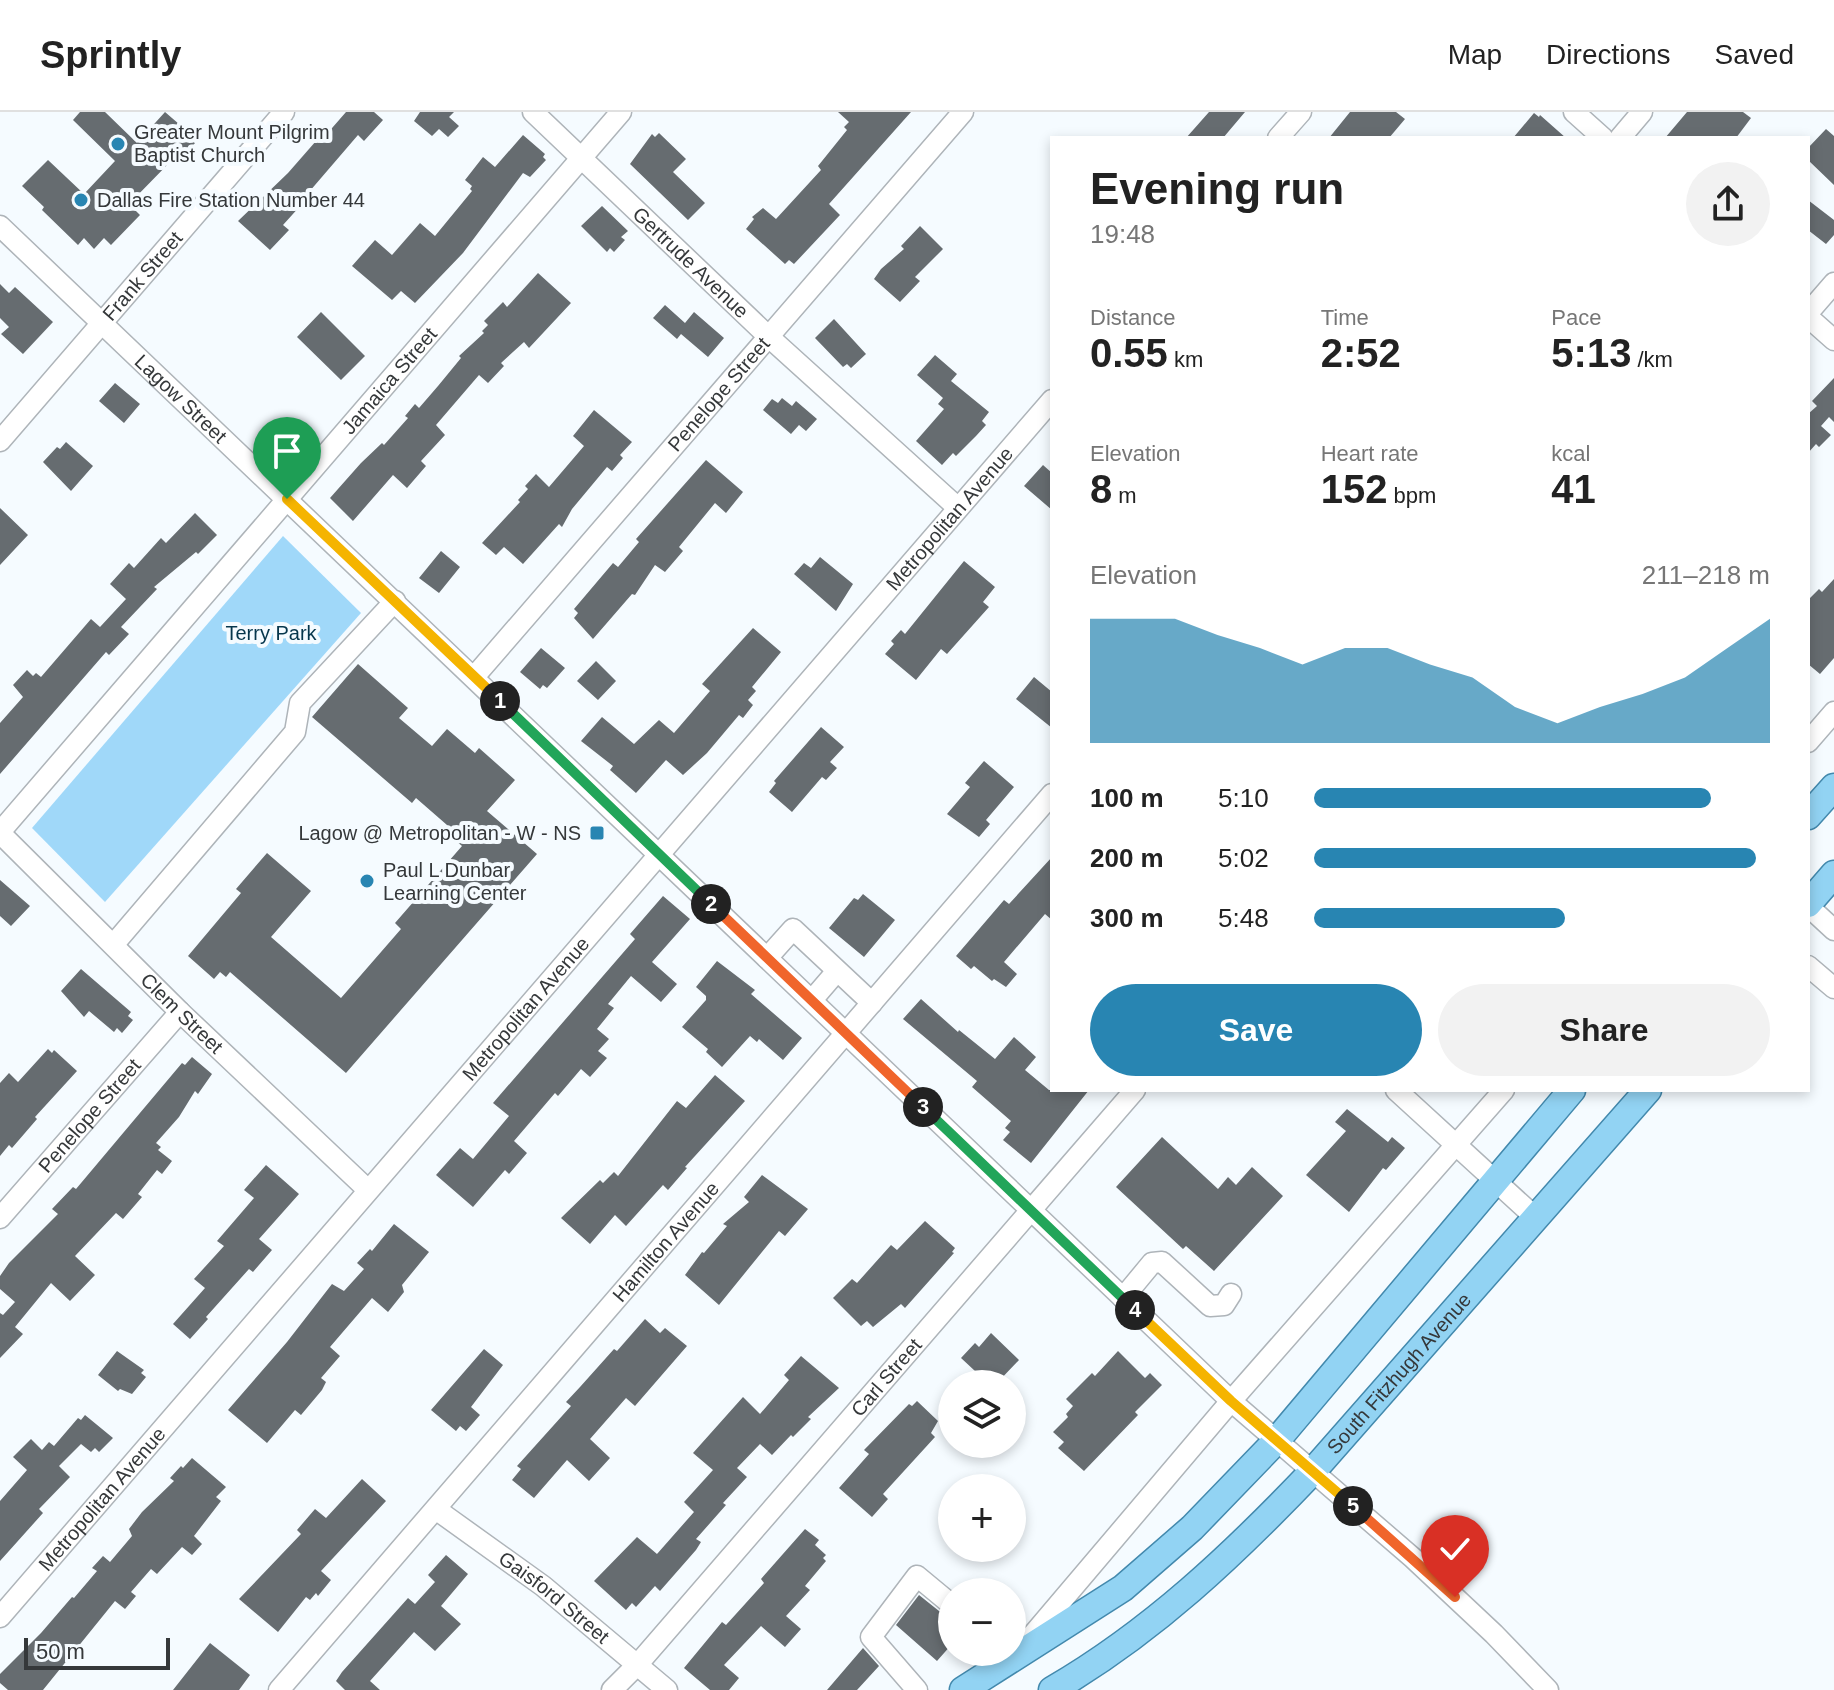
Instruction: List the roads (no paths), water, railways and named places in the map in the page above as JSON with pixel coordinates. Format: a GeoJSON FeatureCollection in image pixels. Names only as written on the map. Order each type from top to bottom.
{"type":"FeatureCollection","features":[{"type":"Feature","properties":{"kind":"main road"},"geometry":{"type":"LineString","coordinates":[[1810,814],[1834,787]]}},
{"type":"Feature","properties":{"kind":"main road"},"geometry":{"type":"LineString","coordinates":[[1810,903],[1834,874]]}},
{"type":"Feature","properties":{"kind":"main road"},"geometry":{"type":"LineString","coordinates":[[1026,1644],[1123,1588],[1192,1528],[1277,1440],[1570,1092]]}},
{"type":"Feature","properties":{"kind":"main road","name":"South Fitzhugh Avenue"},"geometry":{"type":"LineString","coordinates":[[1052,1690],[1154,1622],[1202,1582],[1313,1471],[1646,1092]]}},
{"type":"Feature","properties":{"kind":"main road"},"geometry":{"type":"LineString","coordinates":[[963,1690],[991,1666]]}},
{"type":"Feature","properties":{"kind":"street","name":"Frank Street"},"geometry":{"type":"LineString","coordinates":[[0,441],[284,112]]}},
{"type":"Feature","properties":{"kind":"street","name":"Gertrude Avenue"},"geometry":{"type":"LineString","coordinates":[[533,112],[769,337],[958,508]]}},
{"type":"Feature","properties":{"kind":"street","name":"Jamaica Street"},"geometry":{"type":"LineString","coordinates":[[0,832],[621,112]]}},
{"type":"Feature","properties":{"kind":"street","name":"Penelope Street"},"geometry":{"type":"LineString","coordinates":[[474,677],[963,112]]}},
{"type":"Feature","properties":{"kind":"street"},"geometry":{"type":"LineString","coordinates":[[1280,136],[1301,112]]}},
{"type":"Feature","properties":{"kind":"street"},"geometry":{"type":"LineString","coordinates":[[1574,112],[1601,136]]}},
{"type":"Feature","properties":{"kind":"street"},"geometry":{"type":"LineString","coordinates":[[1622,136],[1642,112]]}},
{"type":"Feature","properties":{"kind":"street","name":"Lagow Street"},"geometry":{"type":"LineString","coordinates":[[0,226],[1231,1401],[1474,1615],[1548,1690]]}},
{"type":"Feature","properties":{"kind":"street"},"geometry":{"type":"LineString","coordinates":[[1810,313],[1834,283]]}},
{"type":"Feature","properties":{"kind":"street"},"geometry":{"type":"LineString","coordinates":[[1810,317],[1834,340]]}},
{"type":"Feature","properties":{"kind":"street","name":"Metropolitan Avenue"},"geometry":{"type":"LineString","coordinates":[[0,1617],[1050,402]]}},
{"type":"Feature","properties":{"kind":"street"},"geometry":{"type":"LineString","coordinates":[[114,944],[295,732],[300,703],[395,601]]}},
{"type":"Feature","properties":{"kind":"street"},"geometry":{"type":"LineString","coordinates":[[1810,740],[1834,712]]}},
{"type":"Feature","properties":{"kind":"street","name":"Hamilton Avenue"},"geometry":{"type":"LineString","coordinates":[[279,1690],[1050,796]]}},
{"type":"Feature","properties":{"kind":"street","name":"Clem Street"},"geometry":{"type":"LineString","coordinates":[[0,832],[180,1012],[368,1190]]}},
{"type":"Feature","properties":{"kind":"street"},"geometry":{"type":"LineString","coordinates":[[1810,907],[1834,930]]}},
{"type":"Feature","properties":{"kind":"street"},"geometry":{"type":"LineString","coordinates":[[767,958],[793,929],[872,1003]]}},
{"type":"Feature","properties":{"kind":"street"},"geometry":{"type":"LineString","coordinates":[[1810,968],[1834,988]]}},
{"type":"Feature","properties":{"kind":"street"},"geometry":{"type":"LineString","coordinates":[[812,1000],[837,971]]}},
{"type":"Feature","properties":{"kind":"street","name":"Penelope Street"},"geometry":{"type":"LineString","coordinates":[[0,1218],[180,1012]]}},
{"type":"Feature","properties":{"kind":"street","name":"Carl Street"},"geometry":{"type":"LineString","coordinates":[[612,1690],[638,1664],[1133,1092]]}},
{"type":"Feature","properties":{"kind":"street"},"geometry":{"type":"LineString","coordinates":[[1398,1092],[1537,1219]]}},
{"type":"Feature","properties":{"kind":"street"},"geometry":{"type":"LineString","coordinates":[[1026,1629],[1502,1092]]}},
{"type":"Feature","properties":{"kind":"street"},"geometry":{"type":"LineString","coordinates":[[1123,1298],[1152,1263],[1162,1262],[1210,1306],[1224,1305],[1231,1294]]}},
{"type":"Feature","properties":{"kind":"street","name":"Gaisford Street"},"geometry":{"type":"LineString","coordinates":[[437,1510],[543,1586],[667,1690]]}},
{"type":"Feature","properties":{"kind":"street"},"geometry":{"type":"LineString","coordinates":[[917,1690],[871,1637],[917,1576],[938,1593]]}},
{"type":"Feature","properties":{"kind":"place","name":"Greater Mount Pilgrim Baptist Church"},"geometry":{"type":"Point","coordinates":[118,144]}},
{"type":"Feature","properties":{"kind":"place","name":"Dallas Fire Station Number 44"},"geometry":{"type":"Point","coordinates":[81,200]}},
{"type":"Feature","properties":{"kind":"place","name":"Lagow @ Metropolitan - W - NS"},"geometry":{"type":"Point","coordinates":[597,833]}},
{"type":"Feature","properties":{"kind":"place","name":"Paul L Dunbar Learning Center"},"geometry":{"type":"Point","coordinates":[367,881]}},
{"type":"Feature","properties":{"kind":"park label","name":"Terry Park"},"geometry":{"type":"Point","coordinates":[271,633]}}]}
